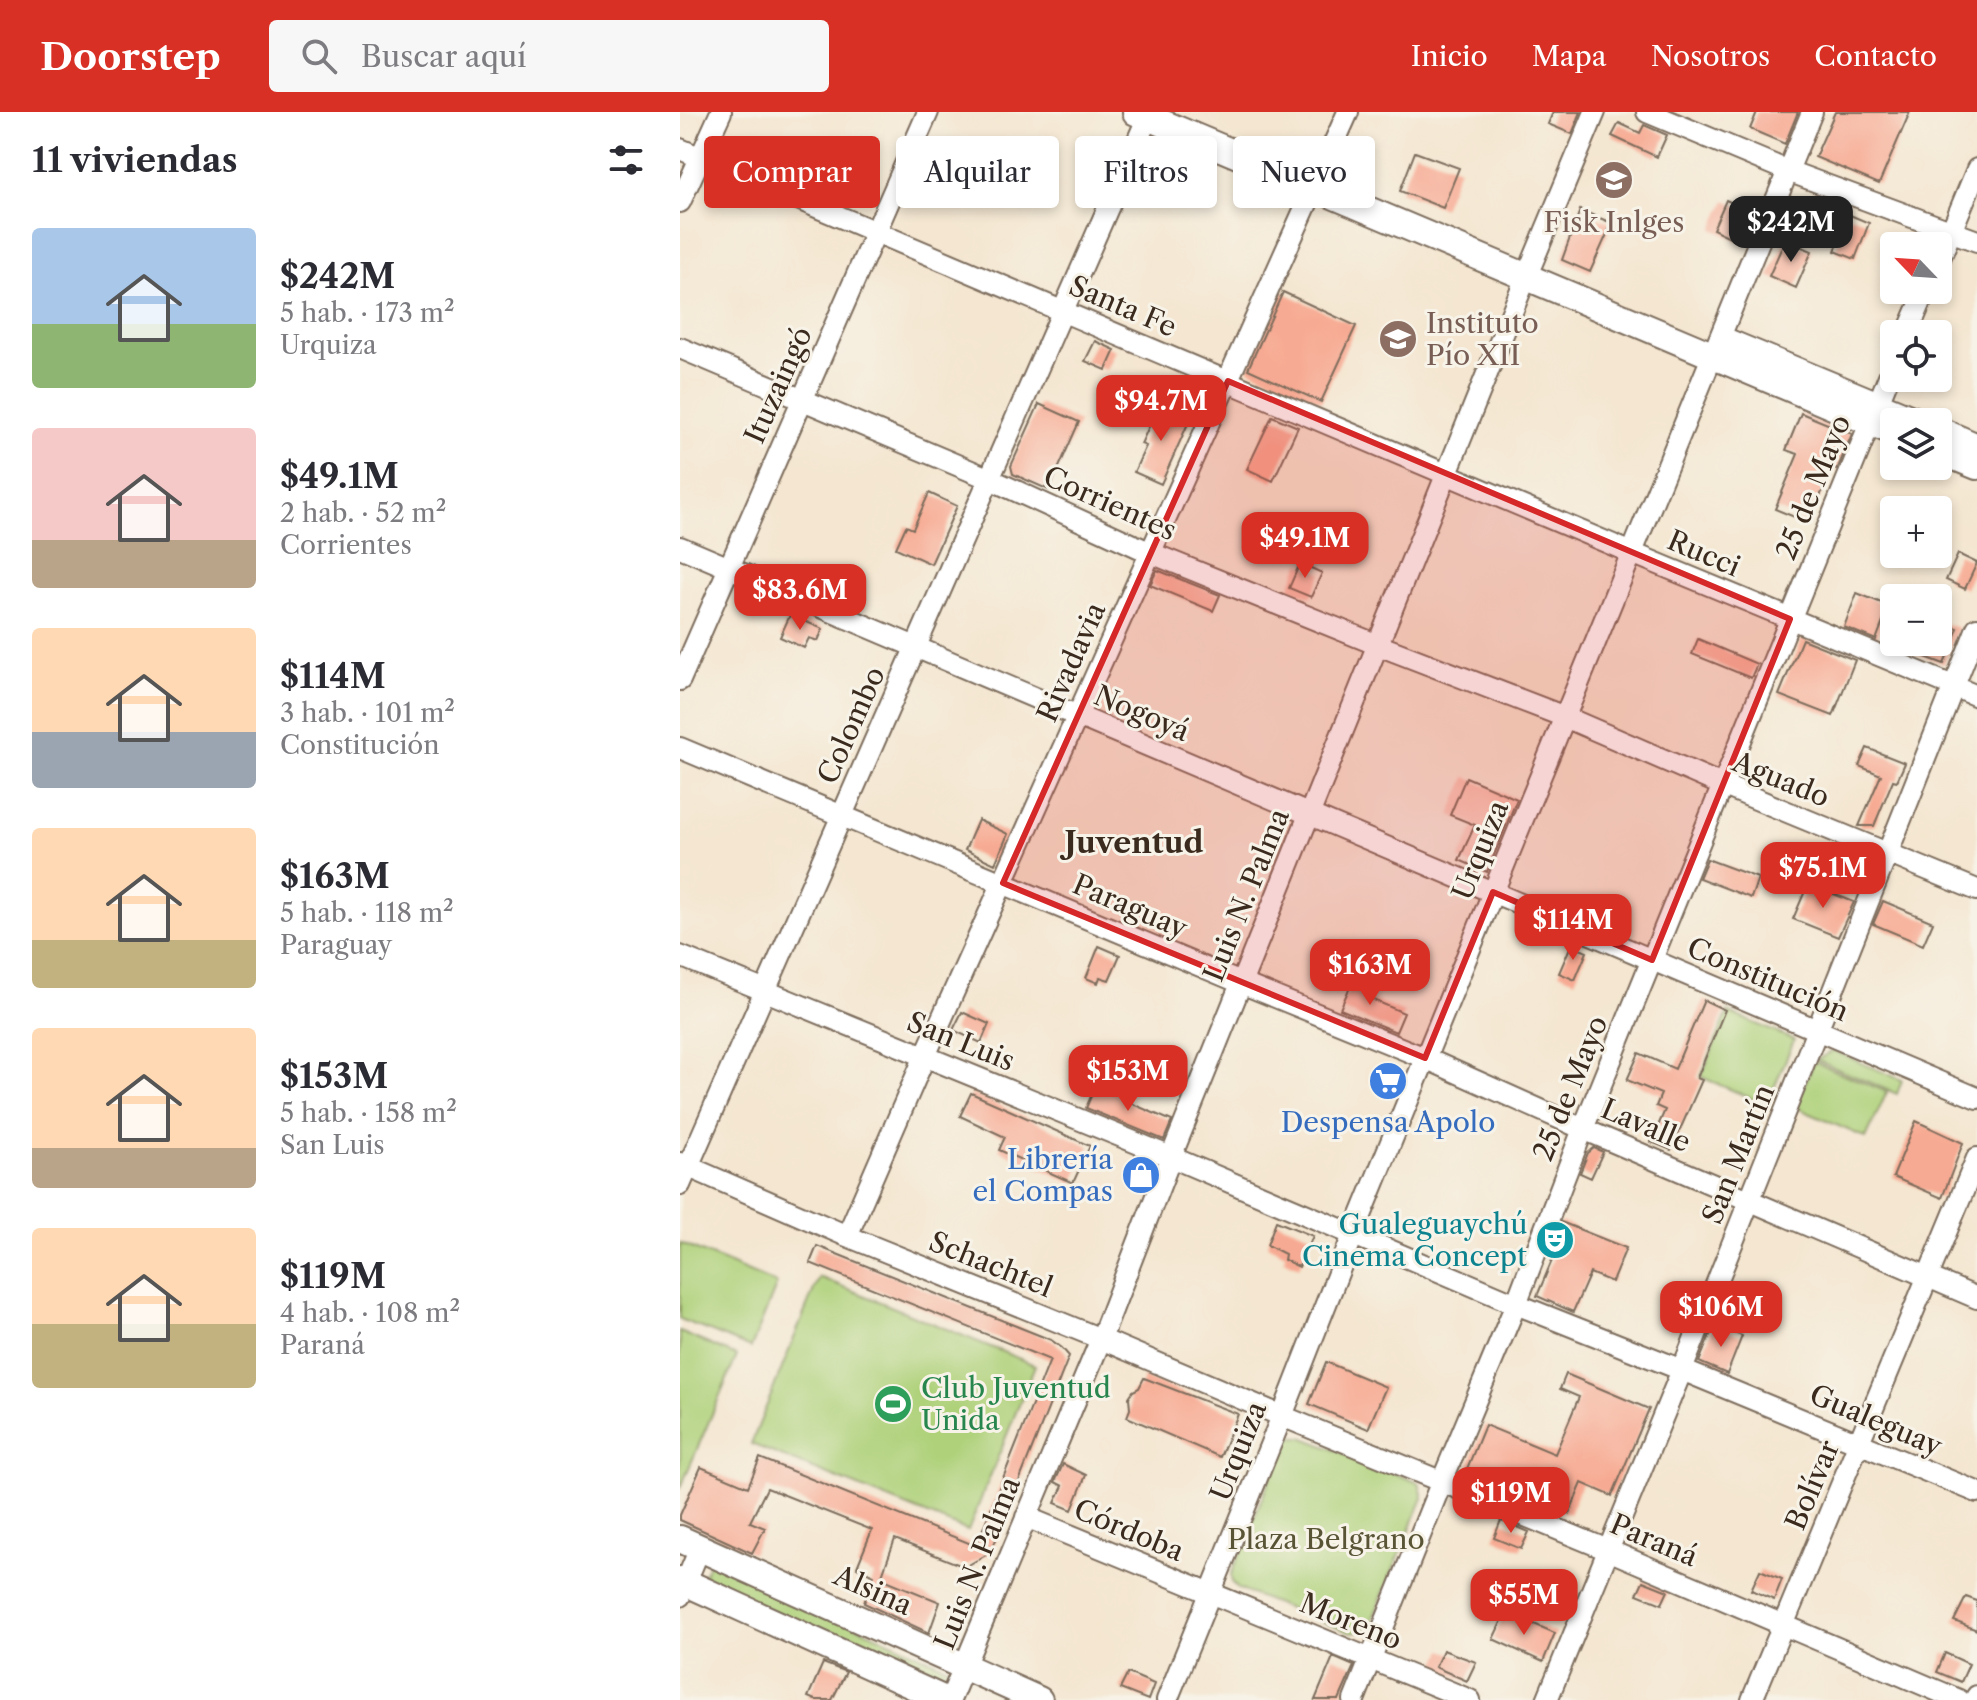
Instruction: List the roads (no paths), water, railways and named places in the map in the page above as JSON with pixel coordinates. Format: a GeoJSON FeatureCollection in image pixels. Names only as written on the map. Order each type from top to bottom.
{"type":"FeatureCollection","features":[{"type":"Feature","properties":{"kind":"main road"},"geometry":{"type":"LineString","coordinates":[[1180,112],[1233,138]]}},
{"type":"Feature","properties":{"kind":"main road"},"geometry":{"type":"LineString","coordinates":[[1145,114],[1233,147]]}},
{"type":"Feature","properties":{"kind":"main road"},"geometry":{"type":"LineString","coordinates":[[1375,203],[1880,414]]}},
{"type":"Feature","properties":{"kind":"main road"},"geometry":{"type":"LineString","coordinates":[[1873,413],[1880,419]]}},
{"type":"Feature","properties":{"kind":"main road"},"geometry":{"type":"LineString","coordinates":[[1952,436],[1977,447]]}},
{"type":"Feature","properties":{"kind":"main road"},"geometry":{"type":"LineString","coordinates":[[1952,456],[1977,466]]}},
{"type":"Feature","properties":{"kind":"main road","name":"Alsina"},"geometry":{"type":"LineString","coordinates":[[690,1544],[1039,1700]]}},
{"type":"Feature","properties":{"kind":"main road"},"geometry":{"type":"LineString","coordinates":[[682,1586],[948,1700]]}},
{"type":"Feature","properties":{"kind":"street"},"geometry":{"type":"LineString","coordinates":[[680,202],[721,112]]}},
{"type":"Feature","properties":{"kind":"street","name":"Ituzaingó"},"geometry":{"type":"LineString","coordinates":[[680,680],[928,112]]}},
{"type":"Feature","properties":{"kind":"street","name":"Rivadavia"},"geometry":{"type":"LineString","coordinates":[[1337,136],[1348,112]]}},
{"type":"Feature","properties":{"kind":"street","name":"Luis N. Palma"},"geometry":{"type":"LineString","coordinates":[[948,1700],[965,1667],[1101,1339],[1241,983],[1595,112]]}},
{"type":"Feature","properties":{"kind":"street"},"geometry":{"type":"LineString","coordinates":[[1647,112],[1788,171],[1977,241]]}},
{"type":"Feature","properties":{"kind":"street","name":"Urquiza"},"geometry":{"type":"LineString","coordinates":[[1167,1700],[1353,1235],[1812,112]]}},
{"type":"Feature","properties":{"kind":"street","name":"Colombo"},"geometry":{"type":"LineString","coordinates":[[683,1172],[990,479],[1145,114]]}},
{"type":"Feature","properties":{"kind":"street","name":"Santa Fe"},"geometry":{"type":"LineString","coordinates":[[680,149],[1632,553]]}},
{"type":"Feature","properties":{"kind":"street"},"geometry":{"type":"LineString","coordinates":[[1952,231],[1977,169]]}},
{"type":"Feature","properties":{"kind":"street","name":"Rivadavia"},"geometry":{"type":"LineString","coordinates":[[847,1236],[1305,208]]}},
{"type":"Feature","properties":{"kind":"street","name":"Corrientes"},"geometry":{"type":"LineString","coordinates":[[680,348],[990,479],[1151,553],[1565,717]]}},
{"type":"Feature","properties":{"kind":"street","name":"25 de Mayo"},"geometry":{"type":"LineString","coordinates":[[1354,1700],[1882,392]]}},
{"type":"Feature","properties":{"kind":"street","name":"Nogoyá"},"geometry":{"type":"LineString","coordinates":[[680,547],[1493,892]]}},
{"type":"Feature","properties":{"kind":"street","name":"Rucci"},"geometry":{"type":"LineString","coordinates":[[1632,553],[1977,696]]}},
{"type":"Feature","properties":{"kind":"street","name":"San Martín"},"geometry":{"type":"LineString","coordinates":[[1547,1700],[1682,1370],[1977,628]]}},
{"type":"Feature","properties":{"kind":"street","name":"Aguado"},"geometry":{"type":"LineString","coordinates":[[1565,717],[1977,890]]}},
{"type":"Feature","properties":{"kind":"street","name":"Paraguay"},"geometry":{"type":"LineString","coordinates":[[680,748],[1425,1058]]}},
{"type":"Feature","properties":{"kind":"street","name":"Constitución"},"geometry":{"type":"LineString","coordinates":[[1493,892],[1977,1098]]}},
{"type":"Feature","properties":{"kind":"street","name":"San Luis"},"geometry":{"type":"LineString","coordinates":[[680,956],[1353,1235]]}},
{"type":"Feature","properties":{"kind":"street","name":"Lavalle"},"geometry":{"type":"LineString","coordinates":[[1425,1058],[1977,1298]]}},
{"type":"Feature","properties":{"kind":"street","name":"Bolívar"},"geometry":{"type":"LineString","coordinates":[[1752,1700],[1977,1158]]}},
{"type":"Feature","properties":{"kind":"street","name":"Schachtel"},"geometry":{"type":"LineString","coordinates":[[683,1172],[1101,1339],[1282,1416]]}},
{"type":"Feature","properties":{"kind":"street","name":"Gualeguay"},"geometry":{"type":"LineString","coordinates":[[1353,1235],[1977,1492]]}},
{"type":"Feature","properties":{"kind":"street","name":"Paraná"},"geometry":{"type":"LineString","coordinates":[[1282,1416],[1608,1550],[1959,1700]]}},
{"type":"Feature","properties":{"kind":"street","name":"Córdoba"},"geometry":{"type":"LineString","coordinates":[[1026,1517],[1210,1594]]}},
{"type":"Feature","properties":{"kind":"street"},"geometry":{"type":"LineString","coordinates":[[682,1586],[690,1544]]}},
{"type":"Feature","properties":{"kind":"street","name":"Moreno"},"geometry":{"type":"LineString","coordinates":[[1210,1594],[1470,1700]]}},
{"type":"Feature","properties":{"kind":"place","name":"Fisk Inlges"},"geometry":{"type":"Point","coordinates":[1614,180]}},
{"type":"Feature","properties":{"kind":"place","name":"Instituto Pío XII"},"geometry":{"type":"Point","coordinates":[1398,339]}},
{"type":"Feature","properties":{"kind":"place","name":"Despensa Apolo"},"geometry":{"type":"Point","coordinates":[1388,1081]}},
{"type":"Feature","properties":{"kind":"place","name":"Librería el Compas"},"geometry":{"type":"Point","coordinates":[1141,1175]}},
{"type":"Feature","properties":{"kind":"place","name":"Gualeguaychú Cinema Concept"},"geometry":{"type":"Point","coordinates":[1555,1240]}},
{"type":"Feature","properties":{"kind":"place","name":"Club Juventud Unida"},"geometry":{"type":"Point","coordinates":[893,1404]}},
{"type":"Feature","properties":{"kind":"district","name":"Juventud"},"geometry":{"type":"Point","coordinates":[1134,842]}},
{"type":"Feature","properties":{"kind":"park label","name":"Plaza Belgrano"},"geometry":{"type":"Point","coordinates":[1326,1539]}}]}
